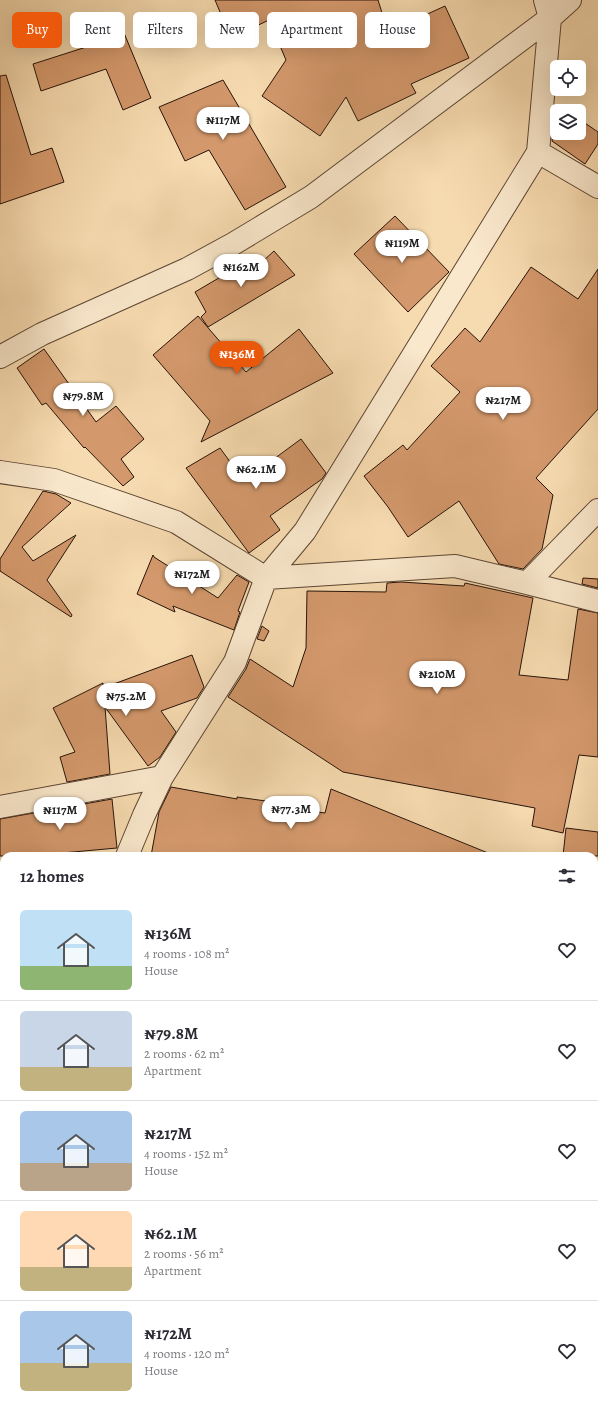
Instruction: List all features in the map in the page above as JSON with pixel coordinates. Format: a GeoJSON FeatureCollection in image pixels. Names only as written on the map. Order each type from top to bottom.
{"type":"FeatureCollection","features":[{"type":"Feature","properties":{"kind":"street"},"geometry":{"type":"LineString","coordinates":[[0,357],[42,334],[187,269],[233,244],[311,197],[548,9],[570,0]]}},
{"type":"Feature","properties":{"kind":"street"},"geometry":{"type":"LineString","coordinates":[[129,852],[162,777],[235,662],[266,578],[306,530],[538,152],[548,9]]}},
{"type":"Feature","properties":{"kind":"street"},"geometry":{"type":"LineString","coordinates":[[538,152],[598,187]]}},
{"type":"Feature","properties":{"kind":"street"},"geometry":{"type":"LineString","coordinates":[[0,472],[54,480],[176,522],[266,578],[455,566],[598,601]]}},
{"type":"Feature","properties":{"kind":"street"},"geometry":{"type":"LineString","coordinates":[[528,583],[598,510]]}},
{"type":"Feature","properties":{"kind":"street"},"geometry":{"type":"LineString","coordinates":[[0,807],[162,777]]}},
{"type":"Feature","properties":{"kind":"building"},"geometry":{"type":"Polygon","coordinates":[[[215,0],[378,0],[382,12],[365,12],[365,48],[430,48],[430,13],[445,6],[469,58],[411,84],[416,93],[358,121],[346,97],[320,136],[262,96],[286,60],[281,48],[357,48],[357,12],[267,12],[267,21],[259,25],[259,12],[220,12],[215,0]]]}},
{"type":"Feature","properties":{"kind":"building"},"geometry":{"type":"Polygon","coordinates":[[[125,35],[151,98],[123,110],[106,69],[41,91],[33,64],[83,48],[125,48],[125,35]]]}},
{"type":"Feature","properties":{"kind":"building"},"geometry":{"type":"Polygon","coordinates":[[[6,75],[31,155],[52,148],[64,182],[0,204],[0,76],[6,75]]]}},
{"type":"Feature","properties":{"kind":"building"},"geometry":{"type":"Polygon","coordinates":[[[223,80],[286,187],[245,210],[209,150],[185,161],[159,107],[223,80]]]}},
{"type":"Feature","properties":{"kind":"building"},"geometry":{"type":"Polygon","coordinates":[[[586,124],[598,132],[598,144],[585,164],[552,141],[586,140],[586,124]]]}},
{"type":"Feature","properties":{"kind":"building"},"geometry":{"type":"Polygon","coordinates":[[[395,216],[449,272],[408,312],[354,254],[395,216]]]}},
{"type":"Feature","properties":{"kind":"building"},"geometry":{"type":"Polygon","coordinates":[[[274,251],[295,275],[208,327],[201,317],[206,312],[195,292],[246,262],[252,271],[274,251]]]}},
{"type":"Feature","properties":{"kind":"building"},"geometry":{"type":"Polygon","coordinates":[[[531,267],[578,299],[598,269],[598,409],[536,478],[553,495],[542,549],[523,569],[499,564],[459,501],[408,537],[388,507],[364,476],[403,445],[407,450],[460,392],[431,366],[465,328],[480,342],[531,267]]]}},
{"type":"Feature","properties":{"kind":"building"},"geometry":{"type":"Polygon","coordinates":[[[198,316],[246,372],[299,329],[333,373],[201,442],[210,421],[153,355],[198,316]]]}},
{"type":"Feature","properties":{"kind":"building"},"geometry":{"type":"Polygon","coordinates":[[[44,349],[96,422],[116,406],[144,439],[121,459],[134,477],[123,486],[85,447],[84,448],[46,403],[42,405],[17,368],[44,349]]]}},
{"type":"Feature","properties":{"kind":"building"},"geometry":{"type":"Polygon","coordinates":[[[301,439],[326,473],[322,479],[270,516],[280,530],[249,553],[186,468],[220,448],[244,481],[301,439]]]}},
{"type":"Feature","properties":{"kind":"building"},"geometry":{"type":"Polygon","coordinates":[[[43,491],[56,494],[71,503],[22,547],[33,561],[76,535],[47,580],[72,615],[71,617],[0,571],[0,559],[43,491]]]}},
{"type":"Feature","properties":{"kind":"building"},"geometry":{"type":"Polygon","coordinates":[[[153,555],[218,598],[237,575],[249,582],[238,611],[240,612],[234,630],[173,606],[175,612],[137,594],[153,555]]]}},
{"type":"Feature","properties":{"kind":"building"},"geometry":{"type":"Polygon","coordinates":[[[583,578],[598,579],[598,588],[582,584],[583,578]]]}},
{"type":"Feature","properties":{"kind":"building"},"geometry":{"type":"Polygon","coordinates":[[[401,582],[464,586],[465,583],[533,598],[519,675],[568,680],[578,609],[598,613],[598,757],[579,755],[563,833],[532,826],[535,808],[343,772],[228,697],[246,669],[250,659],[293,687],[306,648],[307,591],[386,592],[387,583],[401,582]]]}},
{"type":"Feature","properties":{"kind":"building"},"geometry":{"type":"Polygon","coordinates":[[[262,626],[269,631],[264,641],[257,639],[262,626]]]}},
{"type":"Feature","properties":{"kind":"building"},"geometry":{"type":"Polygon","coordinates":[[[192,655],[204,687],[197,698],[161,711],[176,732],[160,757],[148,766],[105,707],[110,774],[67,782],[60,757],[75,752],[53,708],[103,683],[103,688],[192,655]]]}},
{"type":"Feature","properties":{"kind":"building"},"geometry":{"type":"Polygon","coordinates":[[[171,787],[237,799],[237,797],[273,802],[272,806],[325,813],[331,789],[486,852],[152,852],[159,812],[171,787]]]}},
{"type":"Feature","properties":{"kind":"building"},"geometry":{"type":"Polygon","coordinates":[[[112,799],[117,848],[73,852],[0,852],[0,819],[112,799]]]}},
{"type":"Feature","properties":{"kind":"building"},"geometry":{"type":"Polygon","coordinates":[[[566,828],[598,832],[598,852],[563,852],[566,828]]]}}]}
